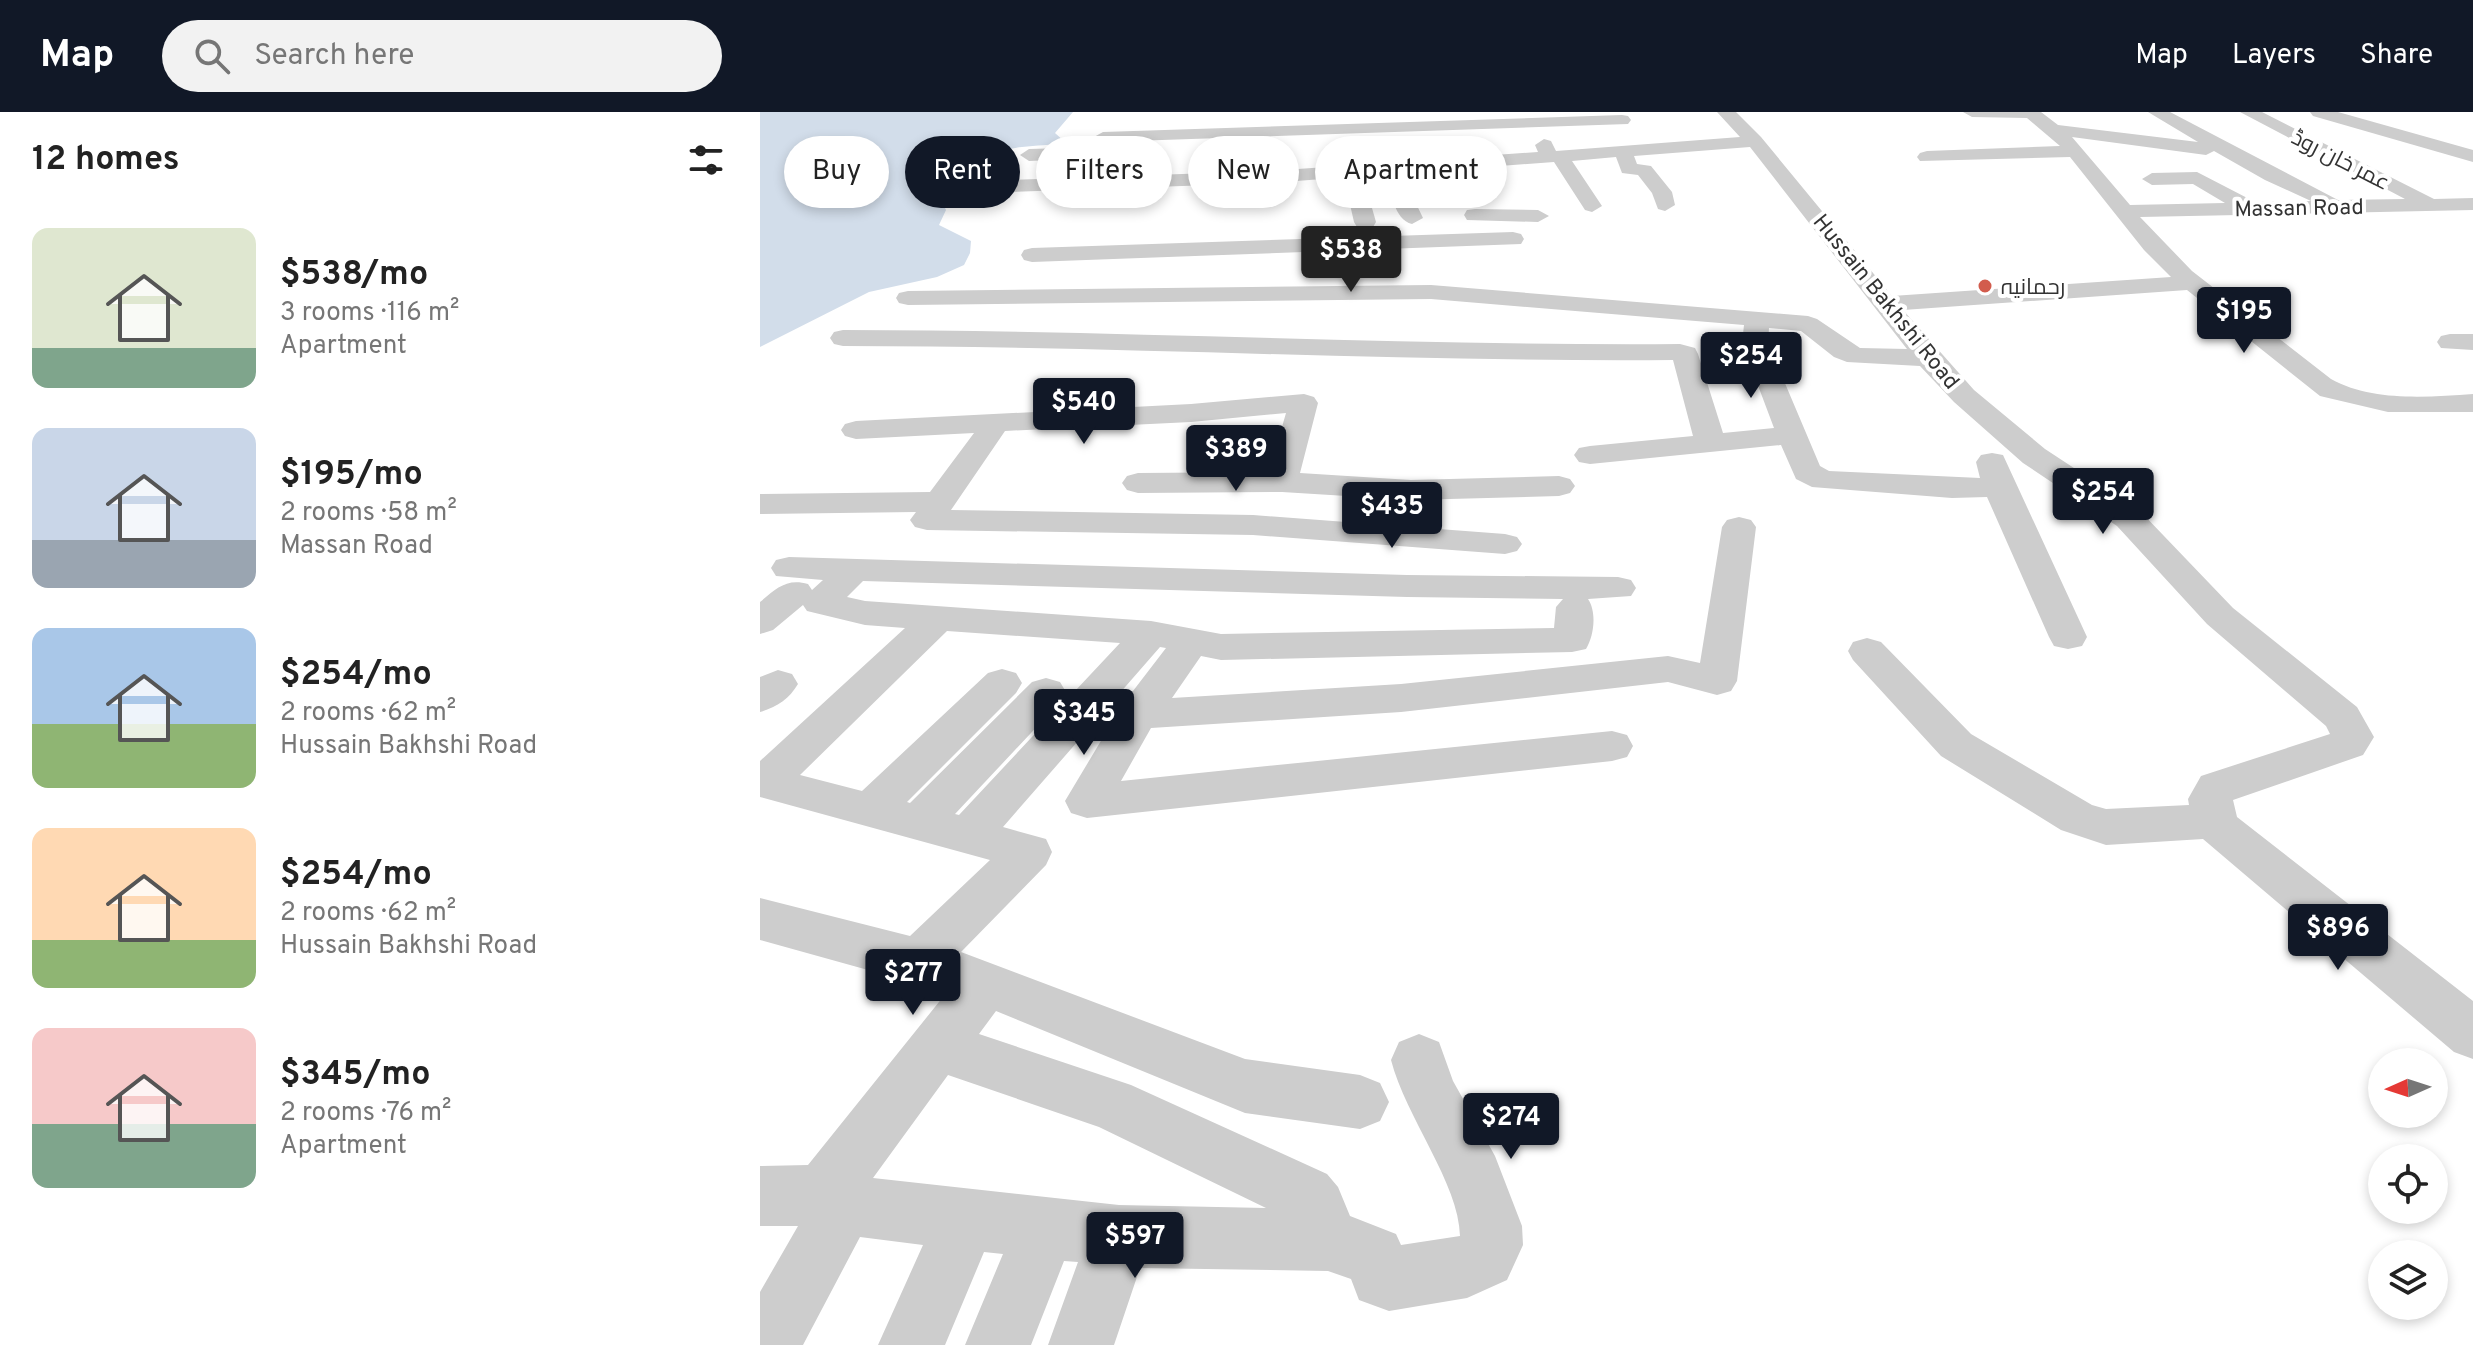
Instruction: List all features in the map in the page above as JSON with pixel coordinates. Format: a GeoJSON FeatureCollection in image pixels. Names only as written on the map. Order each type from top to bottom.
{"type":"FeatureCollection","features":[{"type":"Feature","properties":{"kind":"street"},"geometry":{"type":"LineString","coordinates":[[1162,136],[1101,130],[1465,118],[1479,112]]}},
{"type":"Feature","properties":{"kind":"street","name":"Hussain Bakhshi Road"},"geometry":{"type":"LineString","coordinates":[[1726,112],[1755,141],[1928,358],[1990,420],[2034,456],[2129,519],[2220,616],[2342,717],[2353,737],[2348,744],[2217,788],[2210,799],[2232,836]]}},
{"type":"Feature","properties":{"kind":"street"},"geometry":{"type":"LineString","coordinates":[[1972,112],[2031,112],[2056,130],[2138,229],[2189,283],[2338,394],[2441,406],[2473,403]]}},
{"type":"Feature","properties":{"kind":"street"},"geometry":{"type":"LineString","coordinates":[[2157,112],[2272,176],[2340,207]]}},
{"type":"Feature","properties":{"kind":"street","name":"عمر خان روڈ"},"geometry":{"type":"LineString","coordinates":[[2249,112],[2473,220]]}},
{"type":"Feature","properties":{"kind":"street"},"geometry":{"type":"LineString","coordinates":[[2319,112],[2473,156]]}},
{"type":"Feature","properties":{"kind":"street"},"geometry":{"type":"LineString","coordinates":[[2365,112],[2473,147]]}},
{"type":"Feature","properties":{"kind":"street"},"geometry":{"type":"LineString","coordinates":[[1299,152],[1531,119],[1620,116],[1632,151],[1629,169],[1644,170],[1662,192],[1665,205]]}},
{"type":"Feature","properties":{"kind":"street"},"geometry":{"type":"LineString","coordinates":[[1531,119],[1554,156],[1592,206]]}},
{"type":"Feature","properties":{"kind":"street"},"geometry":{"type":"LineString","coordinates":[[2056,130],[2224,149]]}},
{"type":"Feature","properties":{"kind":"street"},"geometry":{"type":"LineString","coordinates":[[2358,145],[2345,141],[2387,133]]}},
{"type":"Feature","properties":{"kind":"street"},"geometry":{"type":"LineString","coordinates":[[1507,159],[1755,141]]}},
{"type":"Feature","properties":{"kind":"street"},"geometry":{"type":"LineString","coordinates":[[1927,157],[2073,151]]}},
{"type":"Feature","properties":{"kind":"street"},"geometry":{"type":"LineString","coordinates":[[1029,155],[1036,155]]}},
{"type":"Feature","properties":{"kind":"street"},"geometry":{"type":"LineString","coordinates":[[2188,210],[2147,173],[2197,178],[2249,208]]}},
{"type":"Feature","properties":{"kind":"street","name":"Massan Road"},"geometry":{"type":"LineString","coordinates":[[2125,211],[2473,204]]}},
{"type":"Feature","properties":{"kind":"street"},"geometry":{"type":"LineString","coordinates":[[1385,208],[1407,219]]}},
{"type":"Feature","properties":{"kind":"street"},"geometry":{"type":"LineString","coordinates":[[1404,208],[1407,219]]}},
{"type":"Feature","properties":{"kind":"street"},"geometry":{"type":"LineString","coordinates":[[1032,255],[1514,248],[1527,216],[1067,235]]}},
{"type":"Feature","properties":{"kind":"street"},"geometry":{"type":"LineString","coordinates":[[1888,304],[2189,283]]}},
{"type":"Feature","properties":{"kind":"street"},"geometry":{"type":"LineString","coordinates":[[908,298],[1405,291],[1812,325],[1843,351],[1857,356],[1928,358]]}},
{"type":"Feature","properties":{"kind":"street"},"geometry":{"type":"LineString","coordinates":[[1174,343],[1195,316],[1201,313],[1331,318]]}},
{"type":"Feature","properties":{"kind":"street"},"geometry":{"type":"LineString","coordinates":[[1757,319],[1755,343],[1807,472],[1816,478],[1952,488],[1999,487]]}},
{"type":"Feature","properties":{"kind":"street"},"geometry":{"type":"LineString","coordinates":[[843,338],[1014,338],[1174,343],[1495,340],[1684,353],[1710,441]]}},
{"type":"Feature","properties":{"kind":"street"},"geometry":{"type":"LineString","coordinates":[[856,430],[1191,413],[1304,403],[1276,482],[1253,525]]}},
{"type":"Feature","properties":{"kind":"street"},"geometry":{"type":"LineString","coordinates":[[1990,420],[1983,427],[1999,487],[2068,637]]}},
{"type":"Feature","properties":{"kind":"street"},"geometry":{"type":"LineString","coordinates":[[996,423],[927,520],[1253,525],[1505,544]]}},
{"type":"Feature","properties":{"kind":"street"},"geometry":{"type":"LineString","coordinates":[[1590,455],[1793,435]]}},
{"type":"Feature","properties":{"kind":"street"},"geometry":{"type":"LineString","coordinates":[[1138,483],[1276,482],[1411,490],[1559,486]]}},
{"type":"Feature","properties":{"kind":"street"},"geometry":{"type":"LineString","coordinates":[[760,504],[940,502]]}},
{"type":"Feature","properties":{"kind":"street"},"geometry":{"type":"LineString","coordinates":[[1138,714],[1401,698],[1668,669],[1717,681],[1739,527]]}},
{"type":"Feature","properties":{"kind":"street"},"geometry":{"type":"LineString","coordinates":[[1407,586],[1430,539]]}},
{"type":"Feature","properties":{"kind":"street"},"geometry":{"type":"LineString","coordinates":[[853,571],[820,603],[865,613],[1172,637],[1221,647],[1572,640],[1575,607]]}},
{"type":"Feature","properties":{"kind":"street"},"geometry":{"type":"LineString","coordinates":[[760,622],[792,580],[853,571],[1407,586],[1618,588]]}},
{"type":"Feature","properties":{"kind":"street"},"geometry":{"type":"LineString","coordinates":[[763,781],[938,618]]}},
{"type":"Feature","properties":{"kind":"street"},"geometry":{"type":"LineString","coordinates":[[1172,637],[1138,714],[1087,801],[1612,746]]}},
{"type":"Feature","properties":{"kind":"street"},"geometry":{"type":"LineString","coordinates":[[968,836],[1172,637]]}},
{"type":"Feature","properties":{"kind":"street"},"geometry":{"type":"LineString","coordinates":[[1867,651],[1956,745],[2077,818],[2106,827],[2232,836],[2473,1034]]}},
{"type":"Feature","properties":{"kind":"street"},"geometry":{"type":"LineString","coordinates":[[871,810],[1002,683]]}},
{"type":"Feature","properties":{"kind":"street"},"geometry":{"type":"LineString","coordinates":[[919,823],[1046,692]]}},
{"type":"Feature","properties":{"kind":"street"},"geometry":{"type":"LineString","coordinates":[[763,781],[1029,852],[919,960]]}},
{"type":"Feature","properties":{"kind":"street"},"geometry":{"type":"LineString","coordinates":[[760,919],[919,960],[986,983],[1245,1086],[1360,1102]]}},
{"type":"Feature","properties":{"kind":"street"},"geometry":{"type":"LineString","coordinates":[[767,1345],[834,1200],[986,983]]}},
{"type":"Feature","properties":{"kind":"street"},"geometry":{"type":"LineString","coordinates":[[939,1047],[1111,1104],[1306,1195],[1316,1209],[1328,1240]]}},
{"type":"Feature","properties":{"kind":"street"},"geometry":{"type":"LineString","coordinates":[[761,1197],[834,1200],[1119,1236],[1328,1240],[1374,1256],[1382,1277],[1389,1279],[1465,1267],[1485,1259],[1490,1251],[1493,1239],[1487,1209],[1430,1094],[1419,1060]]}},
{"type":"Feature","properties":{"kind":"street"},"geometry":{"type":"LineString","coordinates":[[911,1345],[967,1219]]}},
{"type":"Feature","properties":{"kind":"street"},"geometry":{"type":"LineString","coordinates":[[998,1345],[1045,1228]]}},
{"type":"Feature","properties":{"kind":"street"},"geometry":{"type":"LineString","coordinates":[[1081,1345],[1119,1236]]}},
{"type":"Feature","properties":{"kind":"shaded area"},"geometry":{"type":"Polygon","coordinates":[[[760,112],[1073,112],[1055,133],[1058,136],[1036,136],[1036,145],[1020,147],[1020,136],[905,136],[905,208],[945,208],[939,225],[971,241],[964,265],[937,277],[869,292],[760,347],[760,112]]]}},
{"type":"Feature","properties":{"kind":"place","name":"رحمانیہ"},"geometry":{"type":"Point","coordinates":[1985,286]}}]}
